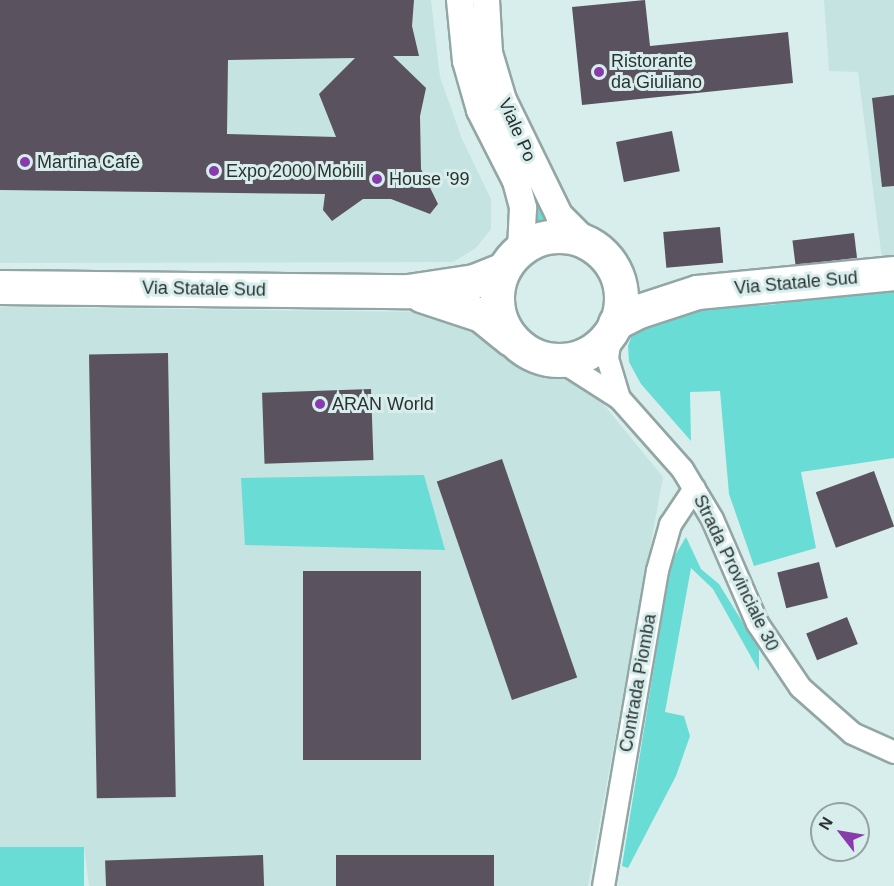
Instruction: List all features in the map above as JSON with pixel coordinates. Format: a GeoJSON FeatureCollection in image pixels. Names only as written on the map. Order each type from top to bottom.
{"type":"FeatureCollection","features":[{"type":"Feature","properties":{"kind":"main road"},"geometry":{"type":"LineString","coordinates":[[408,291],[474,281],[554,237],[600,254],[656,286],[697,292]]}},
{"type":"Feature","properties":{"kind":"main road"},"geometry":{"type":"LineString","coordinates":[[600,254],[621,293],[613,328]]}},
{"type":"Feature","properties":{"kind":"main road"},"geometry":{"type":"LineString","coordinates":[[513,259],[499,284],[499,315],[514,342]]}},
{"type":"Feature","properties":{"kind":"main road","name":"Via Statale Sud"},"geometry":{"type":"LineString","coordinates":[[697,292],[894,273]]}},
{"type":"Feature","properties":{"kind":"main road","name":"Via Statale Sud"},"geometry":{"type":"LineString","coordinates":[[0,287],[408,291]]}},
{"type":"Feature","properties":{"kind":"main road"},"geometry":{"type":"LineString","coordinates":[[408,291],[463,306],[481,315],[528,352],[561,361],[590,352],[613,328],[639,311],[697,292]]}},
{"type":"Feature","properties":{"kind":"street","name":"Viale Po"},"geometry":{"type":"LineString","coordinates":[[460,0],[466,61],[480,110],[516,182],[524,208],[513,259]]}},
{"type":"Feature","properties":{"kind":"street","name":"Viale Po"},"geometry":{"type":"LineString","coordinates":[[486,0],[489,53],[503,100],[559,215],[600,254]]}},
{"type":"Feature","properties":{"kind":"street","name":"Strada Provinciale 30"},"geometry":{"type":"LineString","coordinates":[[613,328],[607,358],[619,398]]}},
{"type":"Feature","properties":{"kind":"street","name":"Strada Provinciale 30"},"geometry":{"type":"LineString","coordinates":[[561,361],[619,398],[694,488],[712,519],[757,623],[783,665],[835,721],[871,743],[894,752]]}},
{"type":"Feature","properties":{"kind":"street","name":"Contrada Piomba"},"geometry":{"type":"LineString","coordinates":[[603,886],[657,570],[670,524],[694,488]]}},
{"type":"Feature","properties":{"kind":"shaded area"},"geometry":{"type":"Polygon","coordinates":[[[0,0],[431,0],[440,77],[462,139],[491,199],[491,229],[476,248],[453,262],[0,263],[0,0]]]}},
{"type":"Feature","properties":{"kind":"shaded area"},"geometry":{"type":"Polygon","coordinates":[[[824,0],[894,0],[894,257],[882,259],[858,72],[829,71],[824,0]]]}},
{"type":"Feature","properties":{"kind":"shaded area"},"geometry":{"type":"Polygon","coordinates":[[[526,187],[544,213],[556,228],[529,233],[526,187]]]}},
{"type":"Feature","properties":{"kind":"shaded area"},"geometry":{"type":"Polygon","coordinates":[[[894,289],[894,458],[801,472],[816,548],[754,566],[729,494],[720,391],[690,392],[691,441],[641,384],[629,362],[628,346],[634,329],[655,312],[769,305],[894,289]]]}},
{"type":"Feature","properties":{"kind":"shaded area"},"geometry":{"type":"Polygon","coordinates":[[[0,307],[437,312],[495,336],[520,362],[582,378],[663,477],[588,886],[89,886],[84,847],[0,847],[0,307]]]}},
{"type":"Feature","properties":{"kind":"shaded area"},"geometry":{"type":"Polygon","coordinates":[[[424,475],[445,550],[245,545],[241,478],[424,475]]]}},
{"type":"Feature","properties":{"kind":"shaded area"},"geometry":{"type":"Polygon","coordinates":[[[686,537],[701,569],[719,584],[759,649],[759,671],[713,589],[691,568],[665,712],[684,716],[690,736],[676,776],[628,868],[622,866],[671,562],[686,537]]]}},
{"type":"Feature","properties":{"kind":"shaded area"},"geometry":{"type":"Polygon","coordinates":[[[0,847],[84,847],[84,886],[0,886],[0,847]]]}},
{"type":"Feature","properties":{"kind":"building"},"geometry":{"type":"Polygon","coordinates":[[[0,0],[414,0],[412,26],[419,56],[393,56],[426,88],[420,116],[421,169],[438,204],[430,214],[391,199],[363,199],[332,221],[323,210],[325,194],[0,190],[0,0]],[[355,58],[228,60],[227,134],[336,137],[319,94],[355,58]]]}},
{"type":"Feature","properties":{"kind":"building"},"geometry":{"type":"Polygon","coordinates":[[[645,0],[650,46],[788,32],[793,83],[582,105],[572,7],[645,0]]]}},
{"type":"Feature","properties":{"kind":"building"},"geometry":{"type":"Polygon","coordinates":[[[894,95],[894,186],[882,187],[872,98],[894,95]]]}},
{"type":"Feature","properties":{"kind":"building"},"geometry":{"type":"Polygon","coordinates":[[[672,131],[680,171],[624,182],[616,142],[672,131]]]}},
{"type":"Feature","properties":{"kind":"building"},"geometry":{"type":"Polygon","coordinates":[[[720,227],[723,263],[666,268],[663,232],[720,227]]]}},
{"type":"Feature","properties":{"kind":"building"},"geometry":{"type":"Polygon","coordinates":[[[854,233],[857,258],[796,265],[792,241],[854,233]]]}},
{"type":"Feature","properties":{"kind":"building"},"geometry":{"type":"Polygon","coordinates":[[[168,353],[176,797],[97,798],[89,354],[168,353]]]}},
{"type":"Feature","properties":{"kind":"building"},"geometry":{"type":"Polygon","coordinates":[[[371,389],[373,460],[265,464],[262,393],[371,389]]]}},
{"type":"Feature","properties":{"kind":"building"},"geometry":{"type":"Polygon","coordinates":[[[502,459],[577,677],[512,700],[437,481],[502,459]]]}},
{"type":"Feature","properties":{"kind":"building"},"geometry":{"type":"Polygon","coordinates":[[[874,471],[894,527],[836,548],[816,492],[874,471]]]}},
{"type":"Feature","properties":{"kind":"building"},"geometry":{"type":"Polygon","coordinates":[[[819,562],[828,598],[786,608],[777,572],[819,562]]]}},
{"type":"Feature","properties":{"kind":"building"},"geometry":{"type":"Polygon","coordinates":[[[303,571],[421,571],[421,760],[303,760],[303,571]]]}},
{"type":"Feature","properties":{"kind":"building"},"geometry":{"type":"Polygon","coordinates":[[[847,617],[858,644],[817,660],[806,633],[847,617]]]}},
{"type":"Feature","properties":{"kind":"building"},"geometry":{"type":"Polygon","coordinates":[[[263,855],[264,886],[106,886],[105,861],[263,855]]]}},
{"type":"Feature","properties":{"kind":"building"},"geometry":{"type":"Polygon","coordinates":[[[336,855],[494,855],[494,886],[336,886],[336,855]]]}},
{"type":"Feature","properties":{"kind":"place","name":"Ristorante da Giuliano"},"geometry":{"type":"Point","coordinates":[599,72]}},
{"type":"Feature","properties":{"kind":"place","name":"Martina Cafè"},"geometry":{"type":"Point","coordinates":[25,162]}},
{"type":"Feature","properties":{"kind":"place","name":"Expo 2000 Mobili"},"geometry":{"type":"Point","coordinates":[214,171]}},
{"type":"Feature","properties":{"kind":"place","name":"House '99"},"geometry":{"type":"Point","coordinates":[377,179]}},
{"type":"Feature","properties":{"kind":"place","name":"ARAN World"},"geometry":{"type":"Point","coordinates":[320,404]}}]}
